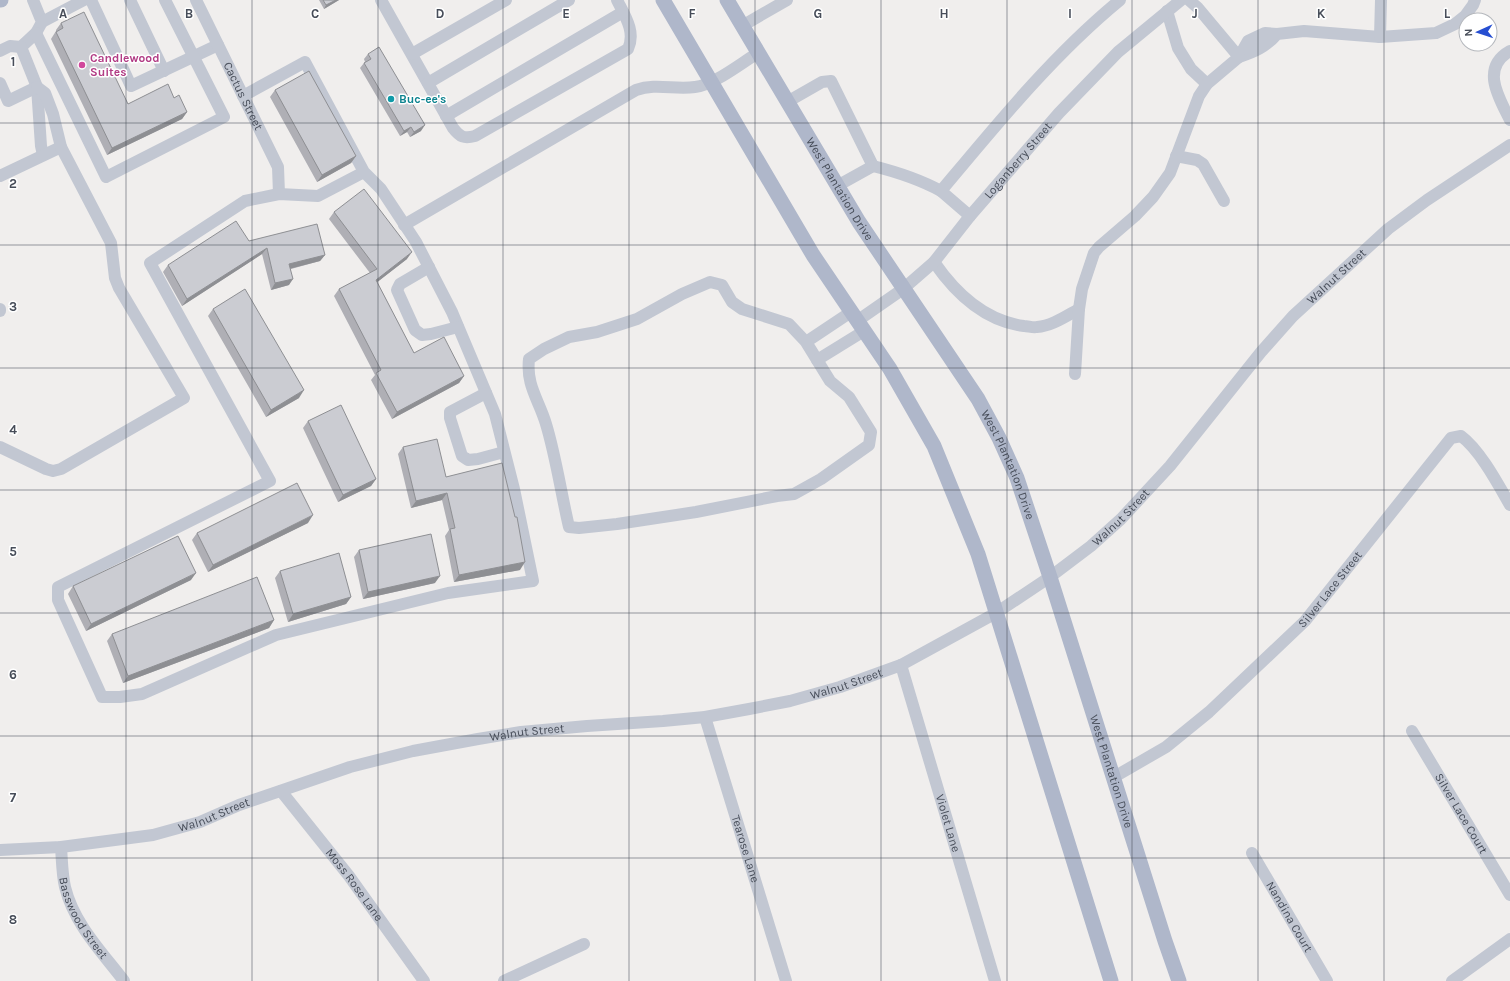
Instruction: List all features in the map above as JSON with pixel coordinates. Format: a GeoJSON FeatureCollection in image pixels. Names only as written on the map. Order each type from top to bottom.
{"type":"FeatureCollection","features":[{"type":"Feature","properties":{"kind":"main road"},"geometry":{"type":"LineString","coordinates":[[663,0],[813,255],[890,369],[934,446],[978,554],[1111,981]]}},
{"type":"Feature","properties":{"kind":"main road","name":"West Plantation Drive"},"geometry":{"type":"LineString","coordinates":[[727,0],[837,186],[903,289],[978,399],[999,438],[1016,478],[1050,577],[1178,981]]}},
{"type":"Feature","properties":{"kind":"street"},"geometry":{"type":"LineString","coordinates":[[33,0],[42,22]]}},
{"type":"Feature","properties":{"kind":"street"},"geometry":{"type":"LineString","coordinates":[[0,50],[10,46],[20,47],[36,33],[42,22],[84,0]]}},
{"type":"Feature","properties":{"kind":"street"},"geometry":{"type":"LineString","coordinates":[[91,0],[131,86],[218,45]]}},
{"type":"Feature","properties":{"kind":"street"},"geometry":{"type":"LineString","coordinates":[[130,0],[164,71]]}},
{"type":"Feature","properties":{"kind":"street"},"geometry":{"type":"LineString","coordinates":[[36,33],[106,177],[224,117],[166,0]]}},
{"type":"Feature","properties":{"kind":"street","name":"Cactus Street"},"geometry":{"type":"LineString","coordinates":[[196,0],[278,167],[279,194]]}},
{"type":"Feature","properties":{"kind":"street"},"geometry":{"type":"LineString","coordinates":[[381,0],[446,116],[458,135],[464,138],[475,136],[628,49],[632,35],[617,0]]}},
{"type":"Feature","properties":{"kind":"street"},"geometry":{"type":"LineString","coordinates":[[412,54],[506,0]]}},
{"type":"Feature","properties":{"kind":"street"},"geometry":{"type":"LineString","coordinates":[[428,83],[568,0]]}},
{"type":"Feature","properties":{"kind":"street"},"geometry":{"type":"LineString","coordinates":[[742,26],[787,0]]}},
{"type":"Feature","properties":{"kind":"street"},"geometry":{"type":"LineString","coordinates":[[941,191],[1003,118],[1061,55],[1120,0]]}},
{"type":"Feature","properties":{"kind":"street","name":"Loganberry Street"},"geometry":{"type":"LineString","coordinates":[[858,321],[903,289],[934,262],[970,216],[1092,77],[1118,52],[1181,0]]}},
{"type":"Feature","properties":{"kind":"street"},"geometry":{"type":"LineString","coordinates":[[1189,0],[1198,8],[1239,57]]}},
{"type":"Feature","properties":{"kind":"street"},"geometry":{"type":"LineString","coordinates":[[1380,37],[1381,0]]}},
{"type":"Feature","properties":{"kind":"street"},"geometry":{"type":"LineString","coordinates":[[1075,374],[1082,289],[1094,253],[1135,216],[1153,197],[1170,173],[1199,96],[1207,84],[1239,57],[1248,41],[1265,33],[1277,34],[1304,31],[1380,37],[1436,33],[1455,24],[1465,16],[1475,0]]}},
{"type":"Feature","properties":{"kind":"street"},"geometry":{"type":"LineString","coordinates":[[1167,11],[1178,48],[1191,70],[1207,84]]}},
{"type":"Feature","properties":{"kind":"street"},"geometry":{"type":"LineString","coordinates":[[446,116],[623,12]]}},
{"type":"Feature","properties":{"kind":"street"},"geometry":{"type":"LineString","coordinates":[[20,47],[37,87],[43,155]]}},
{"type":"Feature","properties":{"kind":"street"},"geometry":{"type":"LineString","coordinates":[[1510,51],[1503,55],[1494,70],[1494,83],[1497,93],[1510,120]]}},
{"type":"Feature","properties":{"kind":"street"},"geometry":{"type":"LineString","coordinates":[[404,225],[636,90],[650,86],[698,87],[711,82],[758,53]]}},
{"type":"Feature","properties":{"kind":"street"},"geometry":{"type":"LineString","coordinates":[[243,96],[305,62],[364,172],[381,189],[416,242],[458,326],[495,414],[514,489],[533,582],[448,593],[276,635],[142,694],[102,697],[58,600],[58,587],[270,481],[150,263],[245,202],[279,194],[318,196],[364,172]]}},
{"type":"Feature","properties":{"kind":"street"},"geometry":{"type":"LineString","coordinates":[[786,102],[822,82],[831,81],[873,166]]}},
{"type":"Feature","properties":{"kind":"street"},"geometry":{"type":"LineString","coordinates":[[0,83],[8,101],[37,87]]}},
{"type":"Feature","properties":{"kind":"street"},"geometry":{"type":"LineString","coordinates":[[0,447],[46,470],[53,471],[61,469],[184,398],[119,288],[115,278],[111,243],[61,147],[45,93],[37,87]]}},
{"type":"Feature","properties":{"kind":"street"},"geometry":{"type":"LineString","coordinates":[[40,129],[56,126]]}},
{"type":"Feature","properties":{"kind":"street","name":"Walnut Street"},"geometry":{"type":"LineString","coordinates":[[0,850],[61,846],[153,835],[200,822],[239,805],[350,767],[413,751],[521,732],[705,717],[790,701],[840,687],[901,665],[996,613],[1050,577],[1091,546],[1121,519],[1170,466],[1261,352],[1289,321],[1350,262],[1388,228],[1427,200],[1510,146]]}},
{"type":"Feature","properties":{"kind":"street"},"geometry":{"type":"LineString","coordinates":[[0,176],[61,147]]}},
{"type":"Feature","properties":{"kind":"street"},"geometry":{"type":"LineString","coordinates":[[1176,156],[1198,160],[1203,164],[1224,201]]}},
{"type":"Feature","properties":{"kind":"street"},"geometry":{"type":"LineString","coordinates":[[837,186],[873,166],[922,181],[941,191],[970,216]]}},
{"type":"Feature","properties":{"kind":"street"},"geometry":{"type":"LineString","coordinates":[[934,262],[942,274],[966,299],[986,315],[1012,324],[1036,327],[1053,323],[1080,309]]}},
{"type":"Feature","properties":{"kind":"street"},"geometry":{"type":"LineString","coordinates":[[429,267],[400,284],[397,290],[415,330],[422,335],[431,334],[458,326]]}},
{"type":"Feature","properties":{"kind":"street"},"geometry":{"type":"LineString","coordinates":[[710,282],[722,285],[732,302],[742,310],[789,324],[806,342],[830,381],[849,397],[870,432],[869,445],[834,471],[794,494],[696,512],[617,524],[579,528],[569,527],[546,423],[529,382],[529,359],[544,349],[569,337],[597,332],[637,319],[682,294],[710,282]]}},
{"type":"Feature","properties":{"kind":"street"},"geometry":{"type":"LineString","coordinates":[[806,342],[858,321]]}},
{"type":"Feature","properties":{"kind":"street"},"geometry":{"type":"LineString","coordinates":[[817,360],[858,321]]}},
{"type":"Feature","properties":{"kind":"street"},"geometry":{"type":"LineString","coordinates":[[486,393],[450,412],[450,418],[459,448],[462,456],[468,460],[504,452]]}},
{"type":"Feature","properties":{"kind":"street","name":"Silver Lace Street"},"geometry":{"type":"LineString","coordinates":[[1114,777],[1166,747],[1210,712],[1305,621],[1451,438],[1460,436],[1468,441],[1491,473],[1510,505]]}},
{"type":"Feature","properties":{"kind":"street","name":"Violet Lane"},"geometry":{"type":"LineString","coordinates":[[901,665],[995,981]]}},
{"type":"Feature","properties":{"kind":"street","name":"Tearose Lane"},"geometry":{"type":"LineString","coordinates":[[705,717],[786,981]]}},
{"type":"Feature","properties":{"kind":"street","name":"Silver Lace Court"},"geometry":{"type":"LineString","coordinates":[[1412,732],[1510,895]]}},
{"type":"Feature","properties":{"kind":"street","name":"Moss Rose Lane"},"geometry":{"type":"LineString","coordinates":[[281,791],[349,876],[424,981]]}},
{"type":"Feature","properties":{"kind":"street","name":"Basswood Street"},"geometry":{"type":"LineString","coordinates":[[61,846],[65,886],[73,911],[84,929],[124,981]]}},
{"type":"Feature","properties":{"kind":"street","name":"Nandina Court"},"geometry":{"type":"LineString","coordinates":[[1252,853],[1327,981]]}},
{"type":"Feature","properties":{"kind":"street"},"geometry":{"type":"LineString","coordinates":[[1452,981],[1510,940]]}},
{"type":"Feature","properties":{"kind":"street"},"geometry":{"type":"LineString","coordinates":[[504,981],[584,944]]}},
{"type":"Feature","properties":{"kind":"building"},"geometry":{"type":"Polygon","coordinates":[[[323,0],[336,0],[326,5],[323,0]]]}},
{"type":"Feature","properties":{"kind":"building","name":"Candlewood Suites"},"geometry":{"type":"Polygon","coordinates":[[[84,12],[128,104],[168,84],[174,98],[179,95],[187,112],[112,148],[56,32],[63,28],[61,23],[84,12]]]}},
{"type":"Feature","properties":{"kind":"building","name":"Buc-ee's"},"geometry":{"type":"Polygon","coordinates":[[[379,47],[425,125],[414,132],[411,127],[404,131],[364,63],[371,59],[368,54],[379,47]]]}},
{"type":"Feature","properties":{"kind":"building"},"geometry":{"type":"Polygon","coordinates":[[[309,71],[356,156],[322,175],[275,90],[309,71]]]}},
{"type":"Feature","properties":{"kind":"building"},"geometry":{"type":"Polygon","coordinates":[[[364,189],[412,252],[376,280],[414,353],[444,337],[464,376],[397,412],[376,373],[381,370],[339,289],[377,269],[334,212],[364,189]]]}},
{"type":"Feature","properties":{"kind":"building"},"geometry":{"type":"Polygon","coordinates":[[[236,221],[249,241],[317,224],[325,255],[289,264],[293,279],[275,283],[267,248],[187,299],[168,265],[236,221]]]}},
{"type":"Feature","properties":{"kind":"building"},"geometry":{"type":"Polygon","coordinates":[[[245,289],[304,390],[271,410],[213,309],[245,289]]]}},
{"type":"Feature","properties":{"kind":"building"},"geometry":{"type":"Polygon","coordinates":[[[341,405],[376,479],[343,495],[308,421],[341,405]]]}},
{"type":"Feature","properties":{"kind":"building"},"geometry":{"type":"Polygon","coordinates":[[[437,439],[446,477],[502,463],[515,517],[517,517],[525,562],[459,575],[450,529],[455,528],[447,493],[416,501],[403,447],[437,439]]]}},
{"type":"Feature","properties":{"kind":"building"},"geometry":{"type":"Polygon","coordinates":[[[297,483],[313,515],[213,565],[197,533],[297,483]]]}},
{"type":"Feature","properties":{"kind":"building"},"geometry":{"type":"Polygon","coordinates":[[[431,534],[440,576],[368,592],[359,550],[431,534]]]}},
{"type":"Feature","properties":{"kind":"building"},"geometry":{"type":"Polygon","coordinates":[[[178,536],[196,573],[91,624],[73,586],[178,536]]]}},
{"type":"Feature","properties":{"kind":"building"},"geometry":{"type":"Polygon","coordinates":[[[339,553],[351,597],[293,614],[280,571],[339,553]]]}},
{"type":"Feature","properties":{"kind":"building"},"geometry":{"type":"Polygon","coordinates":[[[257,577],[274,620],[128,676],[112,634],[257,577]]]}},
{"type":"Feature","properties":{"kind":"place","name":"Candlewood Suites"},"geometry":{"type":"Point","coordinates":[82,65]}},
{"type":"Feature","properties":{"kind":"place","name":"Buc-ee's"},"geometry":{"type":"Point","coordinates":[391,99]}}]}
